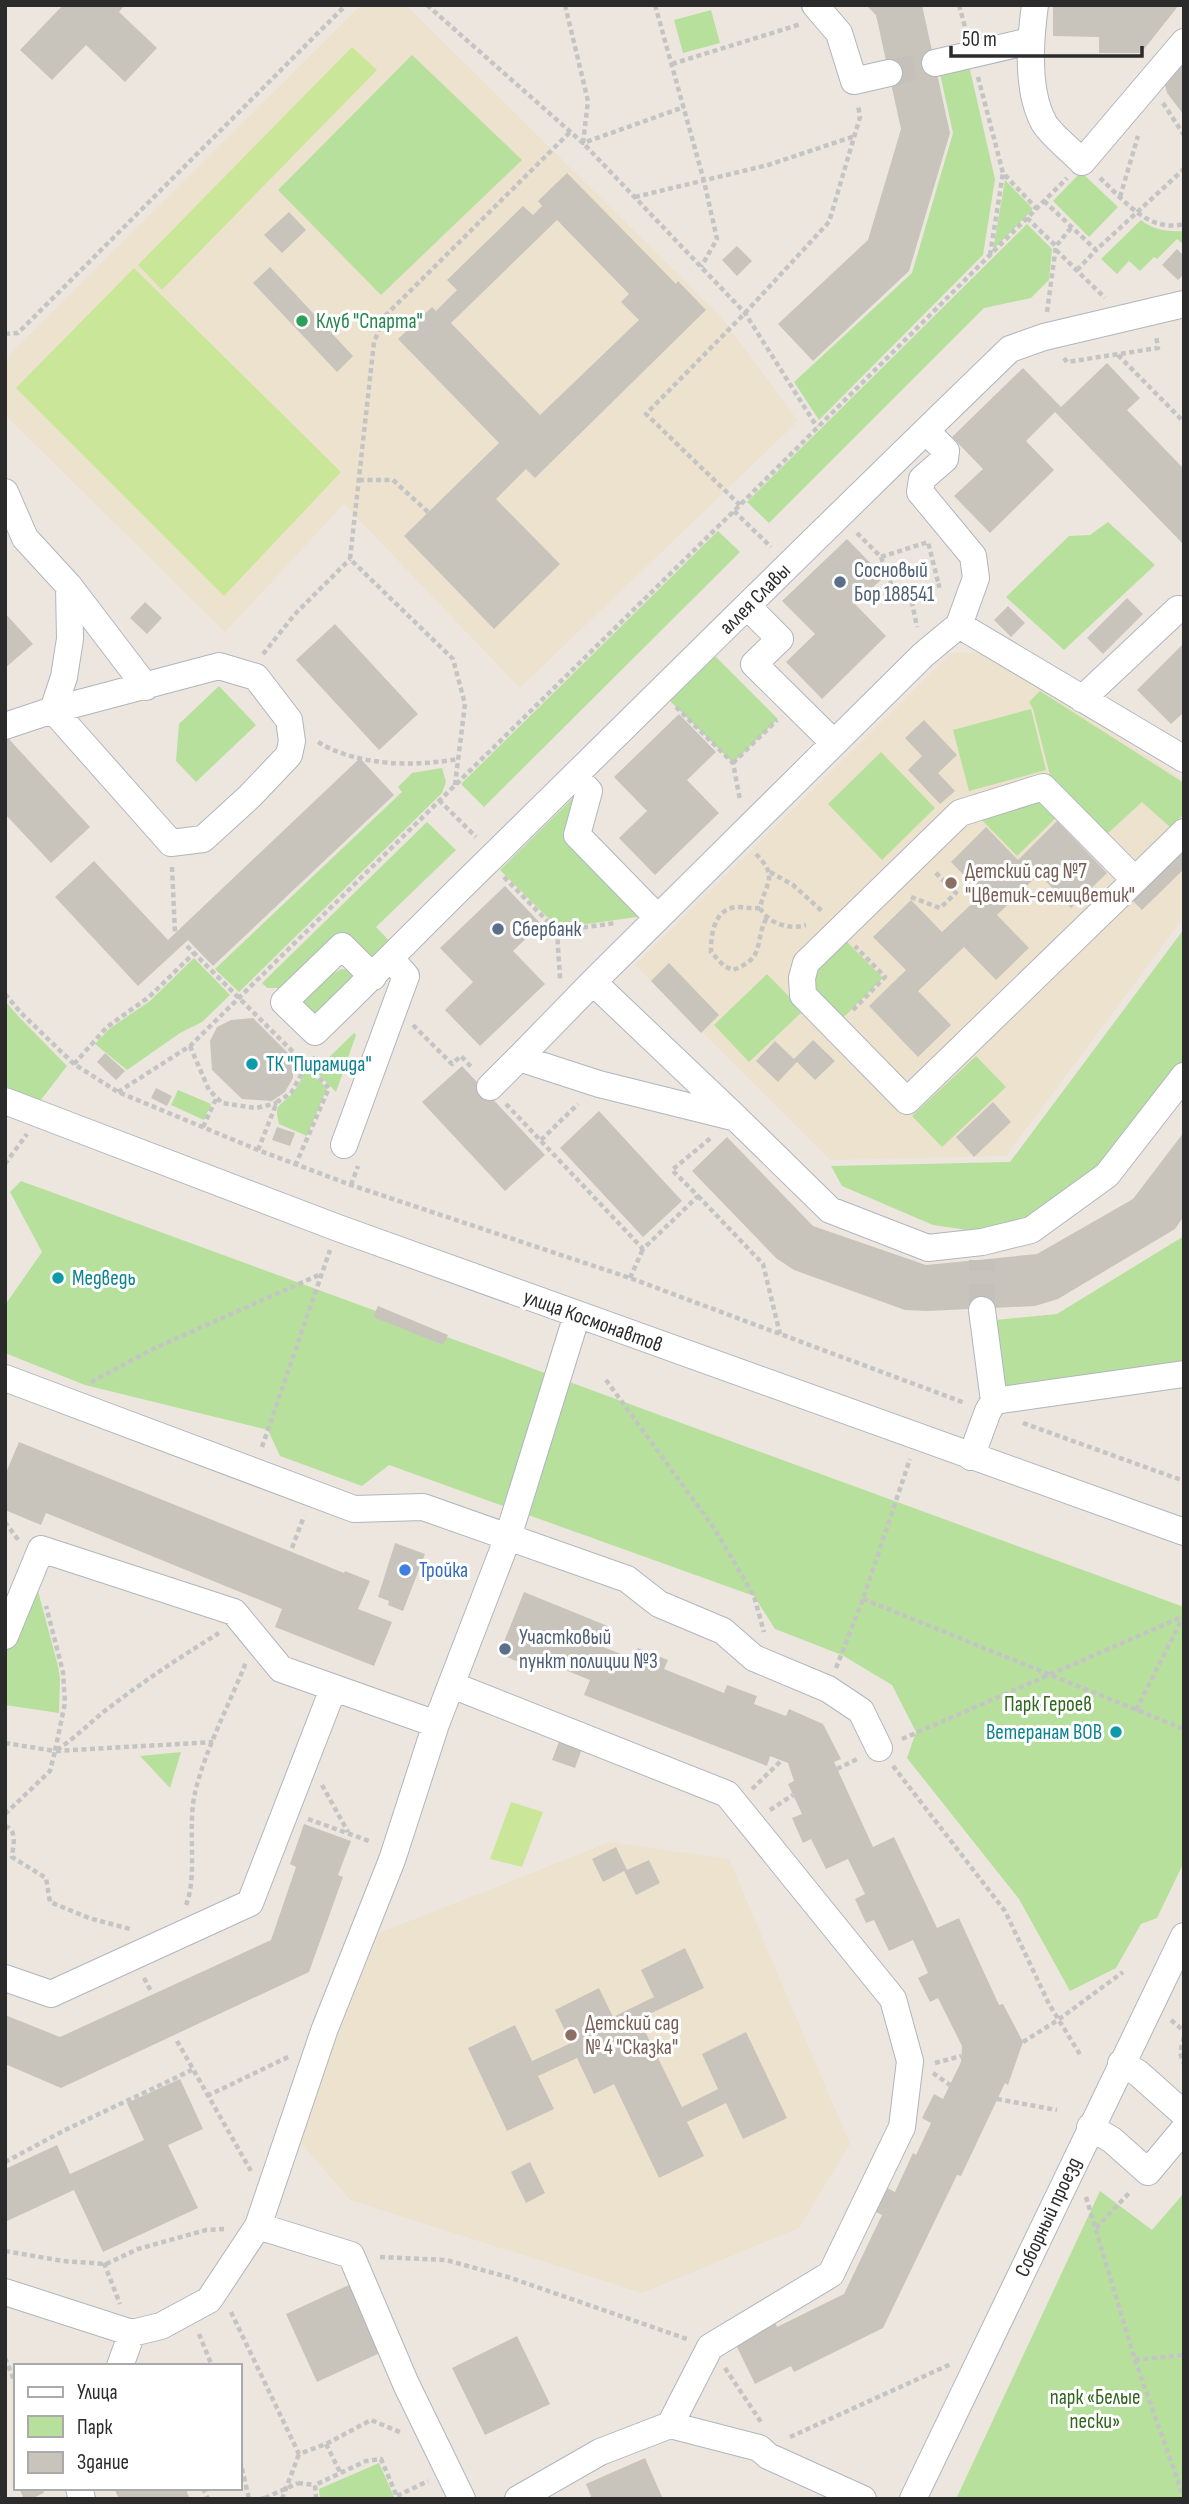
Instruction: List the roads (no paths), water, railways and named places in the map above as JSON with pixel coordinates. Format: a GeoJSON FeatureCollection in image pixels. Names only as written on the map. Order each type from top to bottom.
{"type":"FeatureCollection","features":[{"type":"Feature","properties":{"kind":"street"},"geometry":{"type":"LineString","coordinates":[[1035,5],[1030,41],[1033,89],[1044,124],[1082,162],[1184,42]]}},
{"type":"Feature","properties":{"kind":"street"},"geometry":{"type":"LineString","coordinates":[[820,11],[839,33],[854,81],[889,73]]}},
{"type":"Feature","properties":{"kind":"street"},"geometry":{"type":"LineString","coordinates":[[934,63],[1030,41]]}},
{"type":"Feature","properties":{"kind":"street","name":"аллея Славы"},"geometry":{"type":"LineString","coordinates":[[344,1145],[406,976],[382,968],[1010,349],[1044,337],[1184,304]]}},
{"type":"Feature","properties":{"kind":"street"},"geometry":{"type":"LineString","coordinates":[[490,1087],[657,917],[923,655],[959,625],[976,578],[973,556],[920,492],[922,479],[945,459],[946,451],[926,431]]}},
{"type":"Feature","properties":{"kind":"street"},"geometry":{"type":"LineString","coordinates":[[5,492],[15,538],[69,586],[146,687]]}},
{"type":"Feature","properties":{"kind":"street"},"geometry":{"type":"LineString","coordinates":[[53,710],[64,677],[70,639],[69,586]]}},
{"type":"Feature","properties":{"kind":"street"},"geometry":{"type":"LineString","coordinates":[[748,607],[780,639],[754,664],[834,743]]}},
{"type":"Feature","properties":{"kind":"street"},"geometry":{"type":"LineString","coordinates":[[1082,699],[1178,609]]}},
{"type":"Feature","properties":{"kind":"street"},"geometry":{"type":"LineString","coordinates":[[959,625],[1184,758]]}},
{"type":"Feature","properties":{"kind":"street"},"geometry":{"type":"LineString","coordinates":[[5,726],[53,710],[219,666],[257,677],[289,720],[292,741],[289,755],[203,839],[171,843],[53,710]]}},
{"type":"Feature","properties":{"kind":"street"},"geometry":{"type":"LineString","coordinates":[[575,776],[589,791],[577,835],[657,917]]}},
{"type":"Feature","properties":{"kind":"street"},"geometry":{"type":"LineString","coordinates":[[1135,880],[1043,787],[960,813],[806,963],[802,978],[803,995],[907,1101],[1135,880],[1184,832]]}},
{"type":"Feature","properties":{"kind":"street"},"geometry":{"type":"LineString","coordinates":[[593,982],[830,1210],[929,1248],[982,1251],[1031,1230],[1107,1175],[1184,1076]]}},
{"type":"Feature","properties":{"kind":"street"},"geometry":{"type":"LineString","coordinates":[[519,1058],[599,1084],[736,1118]]}},
{"type":"Feature","properties":{"kind":"street","name":"улица Космонавтов"},"geometry":{"type":"LineString","coordinates":[[5,1101],[338,1228],[1184,1532]]}},
{"type":"Feature","properties":{"kind":"street"},"geometry":{"type":"LineString","coordinates":[[971,1457],[991,1406],[982,1310]]}},
{"type":"Feature","properties":{"kind":"street"},"geometry":{"type":"LineString","coordinates":[[5,2292],[132,2333],[161,2326],[209,2300],[258,2226],[324,2031],[392,1860],[436,1724],[508,1537],[577,1315]]}},
{"type":"Feature","properties":{"kind":"street"},"geometry":{"type":"LineString","coordinates":[[991,1406],[1184,1374]]}},
{"type":"Feature","properties":{"kind":"street"},"geometry":{"type":"LineString","coordinates":[[5,1378],[354,1509],[423,1507],[627,1579],[659,1604],[723,1631],[754,1658],[828,1689],[860,1711],[879,1748]]}},
{"type":"Feature","properties":{"kind":"street"},"geometry":{"type":"LineString","coordinates":[[5,1636],[41,1549],[234,1612],[281,1669],[436,1724]]}},
{"type":"Feature","properties":{"kind":"street"},"geometry":{"type":"LineString","coordinates":[[452,1685],[727,1794],[893,1999],[910,2061],[902,2127],[831,2274],[710,2347],[670,2425]]}},
{"type":"Feature","properties":{"kind":"street"},"geometry":{"type":"LineString","coordinates":[[5,1978],[51,1994],[250,1903],[333,1689]]}},
{"type":"Feature","properties":{"kind":"street","name":"Соборный проезд"},"geometry":{"type":"LineString","coordinates":[[913,2499],[1184,1936]]}},
{"type":"Feature","properties":{"kind":"street"},"geometry":{"type":"LineString","coordinates":[[1121,2063],[1138,2073],[1184,2113]]}},
{"type":"Feature","properties":{"kind":"street"},"geometry":{"type":"LineString","coordinates":[[1090,2127],[1112,2140],[1147,2172],[1184,2129]]}},
{"type":"Feature","properties":{"kind":"street"},"geometry":{"type":"LineString","coordinates":[[258,2226],[351,2255],[406,2384],[462,2499]]}},
{"type":"Feature","properties":{"kind":"street"},"geometry":{"type":"LineString","coordinates":[[121,2364],[132,2333]]}},
{"type":"Feature","properties":{"kind":"street"},"geometry":{"type":"LineString","coordinates":[[518,2499],[600,2452],[670,2425],[759,2448],[768,2456],[863,2499]]}},
{"type":"Feature","properties":{"kind":"tunnel"},"geometry":{"type":"LineString","coordinates":[[889,73],[935,63]]}},
{"type":"Feature","properties":{"kind":"tunnel"},"geometry":{"type":"LineString","coordinates":[[982,1260],[982,1310]]}},
{"type":"Feature","properties":{"kind":"place","name":"Клуб \"Спарта\""},"geometry":{"type":"Point","coordinates":[302,321]}},
{"type":"Feature","properties":{"kind":"place","name":"Сосновый Бор 188541"},"geometry":{"type":"Point","coordinates":[840,582]}},
{"type":"Feature","properties":{"kind":"place","name":"Детский сад №7 \"Цветик-семицветик\""},"geometry":{"type":"Point","coordinates":[951,883]}},
{"type":"Feature","properties":{"kind":"place","name":"Сбербанк"},"geometry":{"type":"Point","coordinates":[498,929]}},
{"type":"Feature","properties":{"kind":"place","name":"ТК \"Пирамида\""},"geometry":{"type":"Point","coordinates":[252,1064]}},
{"type":"Feature","properties":{"kind":"place","name":"Медведь"},"geometry":{"type":"Point","coordinates":[58,1278]}},
{"type":"Feature","properties":{"kind":"place","name":"Тройка"},"geometry":{"type":"Point","coordinates":[405,1570]}},
{"type":"Feature","properties":{"kind":"place","name":"Участковый пункт полиции №3"},"geometry":{"type":"Point","coordinates":[505,1649]}},
{"type":"Feature","properties":{"kind":"place","name":"Ветеранам ВОВ"},"geometry":{"type":"Point","coordinates":[1116,1732]}},
{"type":"Feature","properties":{"kind":"place","name":"Детский сад № 4 \"Сказка\""},"geometry":{"type":"Point","coordinates":[571,2035]}},
{"type":"Feature","properties":{"kind":"park label","name":"Парк Героев"},"geometry":{"type":"Point","coordinates":[1048,1704]}},
{"type":"Feature","properties":{"kind":"park label","name":"парк «Белые пески»"},"geometry":{"type":"Point","coordinates":[1095,2409]}}]}
